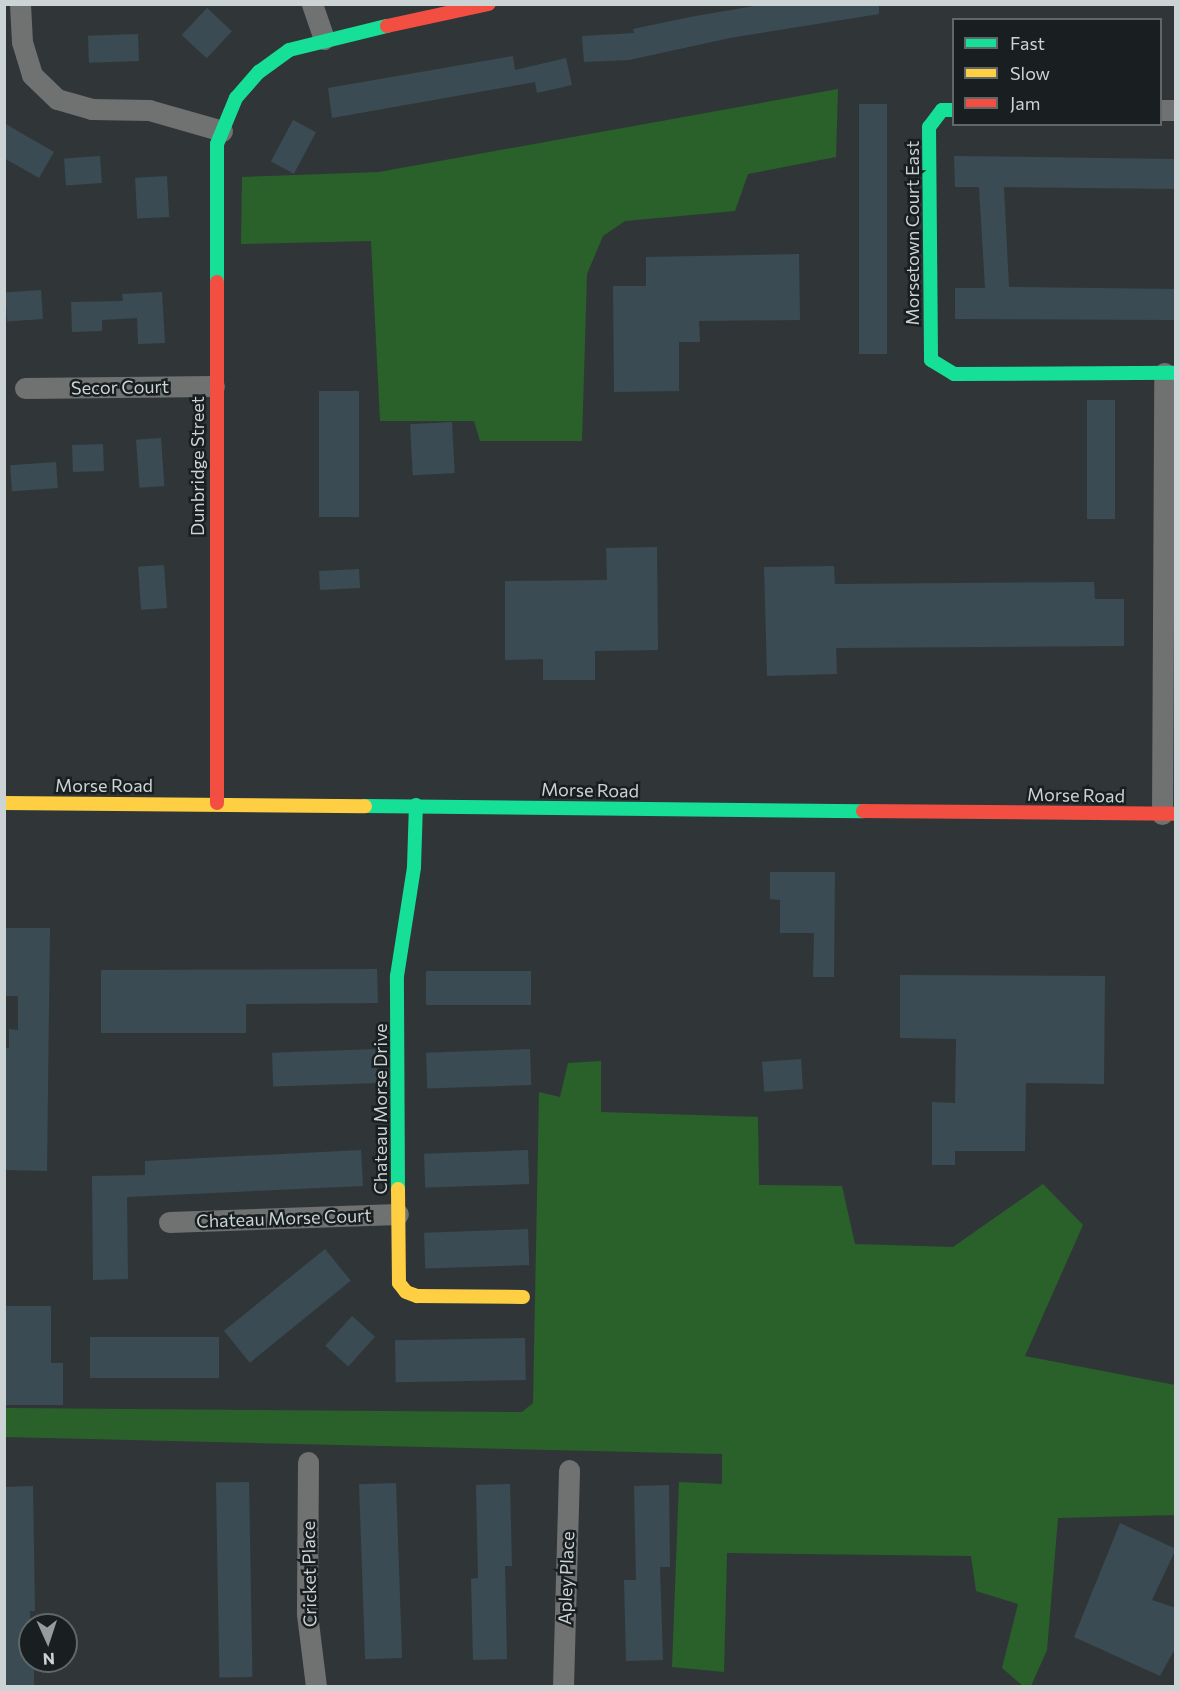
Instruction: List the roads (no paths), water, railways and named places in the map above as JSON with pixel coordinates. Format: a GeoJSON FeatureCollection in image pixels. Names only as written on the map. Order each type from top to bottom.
{"type":"FeatureCollection","features":[{"type":"Feature","properties":{"kind":"street"},"geometry":{"type":"LineString","coordinates":[[20,4],[22,42],[32,75],[57,99],[91,109],[149,110],[222,131]]}},
{"type":"Feature","properties":{"kind":"street"},"geometry":{"type":"LineString","coordinates":[[312,4],[324,39]]}},
{"type":"Feature","properties":{"kind":"street","name":"Dunbridge Street"},"geometry":{"type":"LineString","coordinates":[[218,803],[214,386],[215,159],[222,131],[236,98],[259,72],[289,50],[324,39],[489,4]]}},
{"type":"Feature","properties":{"kind":"street","name":"Morsetown Court East"},"geometry":{"type":"LineString","coordinates":[[948,110],[929,128],[931,360],[954,374],[1170,373]]}},
{"type":"Feature","properties":{"kind":"street"},"geometry":{"type":"LineString","coordinates":[[1169,814],[1170,373]]}},
{"type":"Feature","properties":{"kind":"street","name":"Secor Court"},"geometry":{"type":"LineString","coordinates":[[25,388],[214,386]]}},
{"type":"Feature","properties":{"kind":"street","name":"Morse Road"},"geometry":{"type":"LineString","coordinates":[[4,802],[1169,814]]}},
{"type":"Feature","properties":{"kind":"street","name":"Chateau Morse Drive"},"geometry":{"type":"LineString","coordinates":[[416,806],[414,867],[397,976],[399,1283],[406,1292],[417,1296],[523,1297]]}},
{"type":"Feature","properties":{"kind":"street","name":"Chateau Morse Court"},"geometry":{"type":"LineString","coordinates":[[170,1222],[398,1214]]}},
{"type":"Feature","properties":{"kind":"street","name":"Cricket Place"},"geometry":{"type":"LineString","coordinates":[[308,1462],[308,1614],[316,1686]]}},
{"type":"Feature","properties":{"kind":"street","name":"Apley Place"},"geometry":{"type":"LineString","coordinates":[[563,1686],[569,1470]]}}]}
